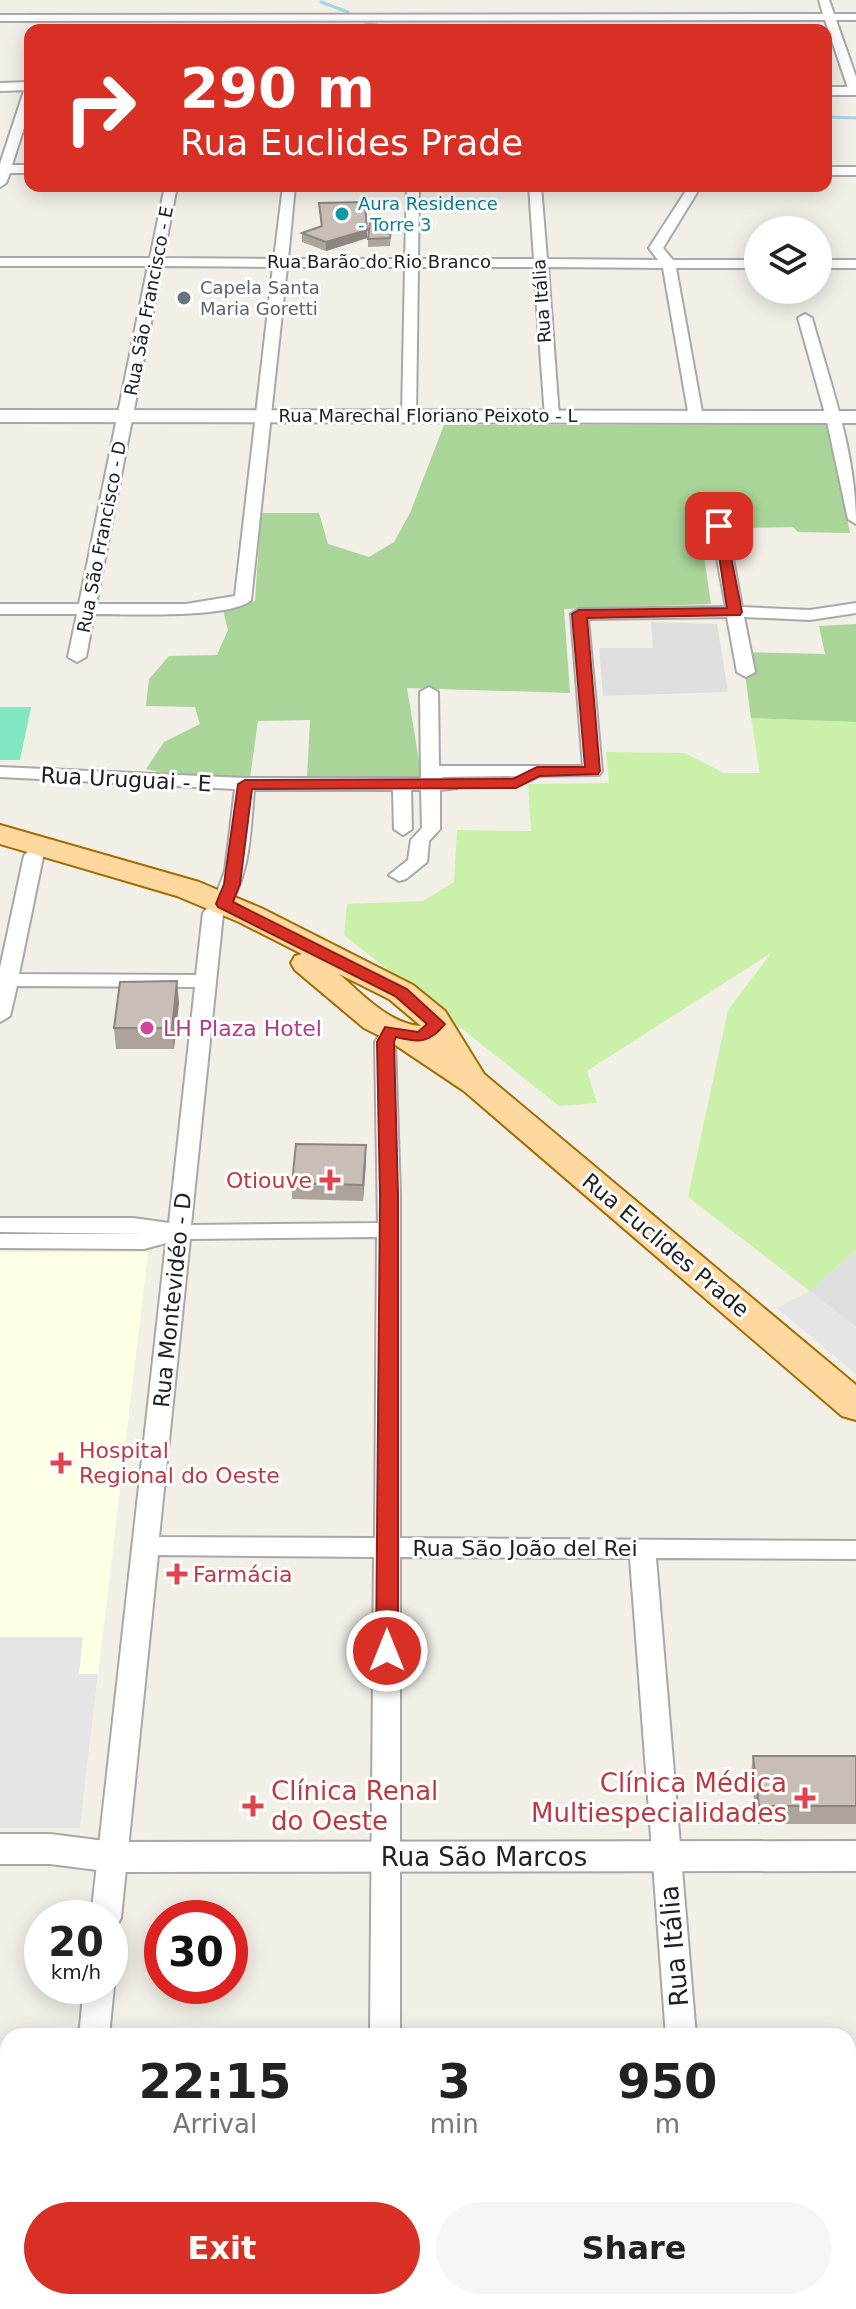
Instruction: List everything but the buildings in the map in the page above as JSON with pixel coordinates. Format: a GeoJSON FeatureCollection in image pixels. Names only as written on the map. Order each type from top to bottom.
{"type":"FeatureCollection","features":[{"type":"Feature","properties":{"kind":"main road","name":"Rua Euclides Prade"},"geometry":{"type":"LineString","coordinates":[[0,834],[38,851]]}},
{"type":"Feature","properties":{"kind":"main road","name":"Rua Euclides Prade"},"geometry":{"type":"LineString","coordinates":[[0,848],[38,851],[188,889],[277,942],[396,1032],[476,1084],[856,1406]]}},
{"type":"Feature","properties":{"kind":"main road","name":"Rua Euclides Prade"},"geometry":{"type":"LineString","coordinates":[[219,909],[401,992],[437,1024],[476,1084]]}},
{"type":"Feature","properties":{"kind":"main road"},"geometry":{"type":"LineString","coordinates":[[354,1002],[354,994],[365,987],[390,988]]}},
{"type":"Feature","properties":{"kind":"main road"},"geometry":{"type":"LineString","coordinates":[[396,1032],[425,1036],[437,1024]]}},
{"type":"Feature","properties":{"kind":"street"},"geometry":{"type":"LineString","coordinates":[[415,24],[416,0]]}},
{"type":"Feature","properties":{"kind":"street"},"geometry":{"type":"LineString","coordinates":[[523,0],[525,24]]}},
{"type":"Feature","properties":{"kind":"street"},"geometry":{"type":"LineString","coordinates":[[624,0],[629,24]]}},
{"type":"Feature","properties":{"kind":"street"},"geometry":{"type":"LineString","coordinates":[[824,0],[855,88],[832,88]]}},
{"type":"Feature","properties":{"kind":"street"},"geometry":{"type":"LineString","coordinates":[[727,1],[731,24]]}},
{"type":"Feature","properties":{"kind":"street"},"geometry":{"type":"LineString","coordinates":[[0,18],[307,19],[415,24],[524,17],[856,17]]}},
{"type":"Feature","properties":{"kind":"street"},"geometry":{"type":"LineString","coordinates":[[0,88],[24,89]]}},
{"type":"Feature","properties":{"kind":"street"},"geometry":{"type":"LineString","coordinates":[[0,183],[24,106]]}},
{"type":"Feature","properties":{"kind":"street"},"geometry":{"type":"LineString","coordinates":[[2,169],[24,169]]}},
{"type":"Feature","properties":{"kind":"street"},"geometry":{"type":"LineString","coordinates":[[832,171],[856,171]]}},
{"type":"Feature","properties":{"kind":"street","name":"Rua São Francisco - E"},"geometry":{"type":"LineString","coordinates":[[127,416],[170,192]]}},
{"type":"Feature","properties":{"kind":"street"},"geometry":{"type":"LineString","coordinates":[[0,609],[186,609],[243,600],[288,192]]}},
{"type":"Feature","properties":{"kind":"street"},"geometry":{"type":"LineString","coordinates":[[409,416],[413,192]]}},
{"type":"Feature","properties":{"kind":"street","name":"Rua Itália"},"geometry":{"type":"LineString","coordinates":[[535,192],[552,417]]}},
{"type":"Feature","properties":{"kind":"street"},"geometry":{"type":"LineString","coordinates":[[691,192],[656,248],[669,264],[696,417]]}},
{"type":"Feature","properties":{"kind":"street","name":"Rua Barão do Rio Branco"},"geometry":{"type":"LineString","coordinates":[[0,262],[744,264]]}},
{"type":"Feature","properties":{"kind":"street"},"geometry":{"type":"LineString","coordinates":[[832,264],[856,264]]}},
{"type":"Feature","properties":{"kind":"street"},"geometry":{"type":"LineString","coordinates":[[805,318],[833,417],[856,519]]}},
{"type":"Feature","properties":{"kind":"street","name":"Rua Marechal Floriano Peixoto - L"},"geometry":{"type":"LineString","coordinates":[[0,416],[856,417]]}},
{"type":"Feature","properties":{"kind":"street","name":"Rua São Francisco - D"},"geometry":{"type":"LineString","coordinates":[[77,657],[127,416]]}},
{"type":"Feature","properties":{"kind":"street"},"geometry":{"type":"LineString","coordinates":[[719,526],[746,672]]}},
{"type":"Feature","properties":{"kind":"street"},"geometry":{"type":"LineString","coordinates":[[735,612],[771,616],[831,616],[856,607]]}},
{"type":"Feature","properties":{"kind":"street","name":"Rua Uruguai - E"},"geometry":{"type":"LineString","coordinates":[[0,772],[245,784],[402,784],[430,778],[516,784],[537,771],[593,771],[579,614],[735,612]]}},
{"type":"Feature","properties":{"kind":"street"},"geometry":{"type":"LineString","coordinates":[[399,875],[417,862],[418,833],[430,778],[429,692]]}},
{"type":"Feature","properties":{"kind":"street","name":"Rua Montevidéo - D"},"geometry":{"type":"LineString","coordinates":[[108,1900],[206,981],[219,909],[232,884],[245,784]]}},
{"type":"Feature","properties":{"kind":"street"},"geometry":{"type":"LineString","coordinates":[[402,784],[418,833]]}},
{"type":"Feature","properties":{"kind":"street"},"geometry":{"type":"LineString","coordinates":[[0,1016],[4,980],[38,851]]}},
{"type":"Feature","properties":{"kind":"street"},"geometry":{"type":"LineString","coordinates":[[4,980],[206,981]]}},
{"type":"Feature","properties":{"kind":"street"},"geometry":{"type":"LineString","coordinates":[[385,2028],[389,1230],[385,1042],[396,1032]]}},
{"type":"Feature","properties":{"kind":"street"},"geometry":{"type":"LineString","coordinates":[[0,1225],[133,1225],[179,1232],[389,1230]]}},
{"type":"Feature","properties":{"kind":"street"},"geometry":{"type":"LineString","coordinates":[[0,1241],[144,1242],[179,1232]]}},
{"type":"Feature","properties":{"kind":"street","name":"Rua São João del Rei"},"geometry":{"type":"LineString","coordinates":[[145,1546],[856,1550]]}},
{"type":"Feature","properties":{"kind":"street","name":"Rua Itália"},"geometry":{"type":"LineString","coordinates":[[642,1548],[680,2028]]}},
{"type":"Feature","properties":{"kind":"street","name":"Rua São Marcos"},"geometry":{"type":"LineString","coordinates":[[0,1849],[50,1849],[113,1857],[856,1856]]}},
{"type":"Feature","properties":{"kind":"street","name":"Rua São Marcos"},"geometry":{"type":"LineString","coordinates":[[0,1867],[47,1867],[113,1857]]}},
{"type":"Feature","properties":{"kind":"street"},"geometry":{"type":"LineString","coordinates":[[95,2028],[97,2004]]}},
{"type":"Feature","properties":{"kind":"shaded area"},"geometry":{"type":"Polygon","coordinates":[[[651,622],[717,624],[728,692],[603,696],[599,648],[653,648],[651,622]]]}},
{"type":"Feature","properties":{"kind":"shaded area"},"geometry":{"type":"Polygon","coordinates":[[[856,1250],[856,1327],[810,1291],[856,1250]]]}},
{"type":"Feature","properties":{"kind":"shaded area","name":"Hospital Regional do Oeste"},"geometry":{"type":"Polygon","coordinates":[[[0,1252],[148,1252],[80,1828],[0,1828],[0,1252]]]}},
{"type":"Feature","properties":{"kind":"shaded area"},"geometry":{"type":"Polygon","coordinates":[[[810,1291],[856,1327],[856,1374],[777,1308],[810,1291]]]}},
{"type":"Feature","properties":{"kind":"shaded area"},"geometry":{"type":"Polygon","coordinates":[[[0,1637],[83,1637],[79,1674],[98,1674],[80,1828],[0,1828],[0,1637]]]}},
{"type":"Feature","properties":{"kind":"green space"},"geometry":{"type":"Polygon","coordinates":[[[444,425],[829,425],[850,533],[798,532],[793,527],[700,529],[711,604],[564,609],[570,693],[407,688],[422,779],[307,777],[310,720],[258,721],[250,778],[187,778],[146,769],[164,742],[200,724],[195,707],[146,706],[149,679],[169,656],[217,655],[228,630],[223,610],[255,601],[261,513],[319,513],[328,544],[369,557],[394,542],[410,513],[444,425]]]}},
{"type":"Feature","properties":{"kind":"green space"},"geometry":{"type":"Polygon","coordinates":[[[856,624],[856,722],[751,718],[742,652],[825,654],[819,626],[856,624]]]}},
{"type":"Feature","properties":{"kind":"green space"},"geometry":{"type":"Polygon","coordinates":[[[0,707],[31,707],[20,760],[0,760],[0,707]]]}},
{"type":"Feature","properties":{"kind":"green space"},"geometry":{"type":"Polygon","coordinates":[[[751,718],[856,722],[856,1250],[810,1291],[688,1197],[728,1010],[771,953],[587,1071],[597,1103],[559,1106],[344,935],[347,904],[423,901],[454,882],[457,830],[531,831],[528,784],[609,783],[606,752],[685,753],[724,773],[760,773],[751,718]]]}},
{"type":"Feature","properties":{"kind":"waterway"},"geometry":{"type":"LineString","coordinates":[[321,2],[348,12]]}},
{"type":"Feature","properties":{"kind":"waterway"},"geometry":{"type":"LineString","coordinates":[[365,22],[373,24]]}},
{"type":"Feature","properties":{"kind":"waterway"},"geometry":{"type":"LineString","coordinates":[[832,117],[856,118]]}},
{"type":"Feature","properties":{"kind":"place","name":"Aura Residence - Torre 3"},"geometry":{"type":"Point","coordinates":[342,214]}},
{"type":"Feature","properties":{"kind":"place","name":"Capela Santa Maria Goretti"},"geometry":{"type":"Point","coordinates":[184,298]}},
{"type":"Feature","properties":{"kind":"place","name":"LH Plaza Hotel"},"geometry":{"type":"Point","coordinates":[147,1028]}},
{"type":"Feature","properties":{"kind":"place","name":"Otiouve"},"geometry":{"type":"Point","coordinates":[330,1180]}},
{"type":"Feature","properties":{"kind":"place","name":"Hospital Regional do Oeste"},"geometry":{"type":"Point","coordinates":[61,1463]}},
{"type":"Feature","properties":{"kind":"place","name":"Farmácia"},"geometry":{"type":"Point","coordinates":[177,1574]}},
{"type":"Feature","properties":{"kind":"place","name":"Clínica Médica Multiespecialidades"},"geometry":{"type":"Point","coordinates":[805,1798]}},
{"type":"Feature","properties":{"kind":"place","name":"Clínica Renal do Oeste"},"geometry":{"type":"Point","coordinates":[253,1806]}},
{"type":"Feature","properties":{"kind":"route"},"geometry":{"type":"LineString","coordinates":[[387,1651],[389,1195],[385,1042],[391,1031],[408,1036],[425,1036],[437,1024],[401,992],[224,904],[232,884],[245,784],[516,784],[537,771],[593,771],[579,614],[735,612],[719,526]]}}]}
